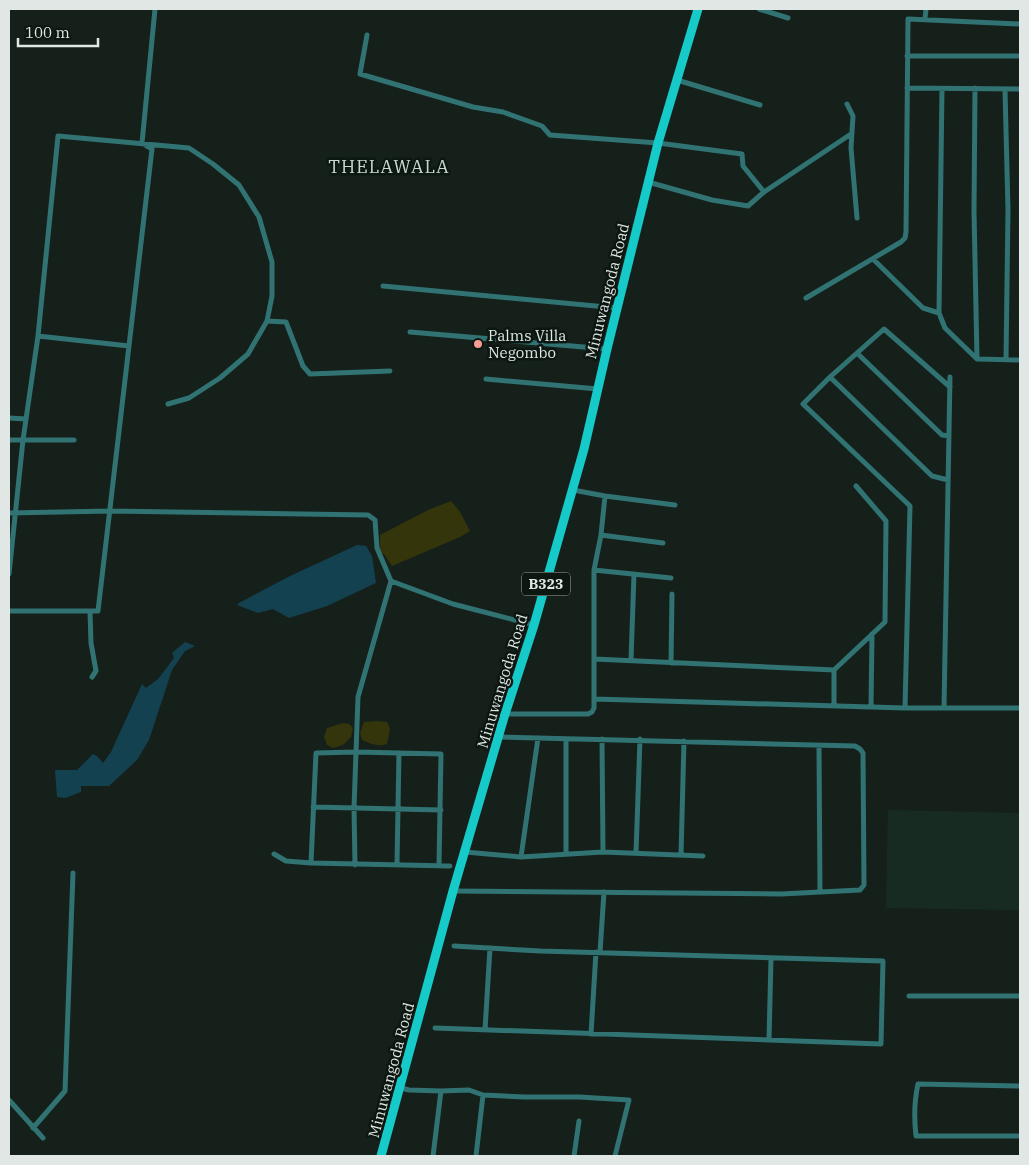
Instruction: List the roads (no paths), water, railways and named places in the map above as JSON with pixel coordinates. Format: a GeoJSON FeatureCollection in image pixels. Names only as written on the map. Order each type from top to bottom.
{"type":"FeatureCollection","features":[{"type":"Feature","properties":{"kind":"main road","name":"Minuwangoda Road"},"geometry":{"type":"LineString","coordinates":[[381,1156],[453,891],[573,490],[658,143],[698,9]]}},
{"type":"Feature","properties":{"kind":"street"},"geometry":{"type":"LineString","coordinates":[[142,143],[155,9]]}},
{"type":"Feature","properties":{"kind":"street"},"geometry":{"type":"LineString","coordinates":[[758,9],[788,18]]}},
{"type":"Feature","properties":{"kind":"street"},"geometry":{"type":"LineString","coordinates":[[925,19],[926,9]]}},
{"type":"Feature","properties":{"kind":"street"},"geometry":{"type":"LineString","coordinates":[[806,298],[905,238],[908,19],[1020,24]]}},
{"type":"Feature","properties":{"kind":"street"},"geometry":{"type":"LineString","coordinates":[[367,35],[360,74],[472,107],[503,112],[542,126],[550,135],[658,143],[742,154],[743,166],[764,192]]}},
{"type":"Feature","properties":{"kind":"street"},"geometry":{"type":"LineString","coordinates":[[907,56],[1020,56]]}},
{"type":"Feature","properties":{"kind":"street"},"geometry":{"type":"LineString","coordinates":[[676,80],[760,105]]}},
{"type":"Feature","properties":{"kind":"street"},"geometry":{"type":"LineString","coordinates":[[907,88],[1020,89]]}},
{"type":"Feature","properties":{"kind":"street"},"geometry":{"type":"LineString","coordinates":[[975,88],[974,210],[977,359]]}},
{"type":"Feature","properties":{"kind":"street"},"geometry":{"type":"LineString","coordinates":[[942,89],[938,313],[945,328],[977,359],[1020,360]]}},
{"type":"Feature","properties":{"kind":"street"},"geometry":{"type":"LineString","coordinates":[[1005,90],[1008,210],[1006,360]]}},
{"type":"Feature","properties":{"kind":"street"},"geometry":{"type":"LineString","coordinates":[[847,104],[852,116],[857,218]]}},
{"type":"Feature","properties":{"kind":"street"},"geometry":{"type":"LineString","coordinates":[[648,182],[712,200],[748,206],[764,192],[852,134]]}},
{"type":"Feature","properties":{"kind":"street"},"geometry":{"type":"LineString","coordinates":[[9,574],[12,513],[38,336],[58,136],[189,148],[214,164],[239,185],[258,216],[272,262],[272,296],[268,321],[248,354],[220,378],[189,398],[168,404]]}},
{"type":"Feature","properties":{"kind":"street"},"geometry":{"type":"LineString","coordinates":[[9,611],[98,611],[152,150],[142,143]]}},
{"type":"Feature","properties":{"kind":"street"},"geometry":{"type":"LineString","coordinates":[[873,259],[923,308],[938,313]]}},
{"type":"Feature","properties":{"kind":"street"},"geometry":{"type":"LineString","coordinates":[[383,286],[617,308]]}},
{"type":"Feature","properties":{"kind":"street"},"geometry":{"type":"LineString","coordinates":[[268,321],[286,322],[303,366],[310,374],[390,371]]}},
{"type":"Feature","properties":{"kind":"street"},"geometry":{"type":"LineString","coordinates":[[905,708],[910,506],[803,404],[884,329],[950,387]]}},
{"type":"Feature","properties":{"kind":"street"},"geometry":{"type":"LineString","coordinates":[[410,332],[607,349]]}},
{"type":"Feature","properties":{"kind":"street"},"geometry":{"type":"LineString","coordinates":[[38,336],[129,346]]}},
{"type":"Feature","properties":{"kind":"street"},"geometry":{"type":"LineString","coordinates":[[858,354],[942,435],[949,436]]}},
{"type":"Feature","properties":{"kind":"street"},"geometry":{"type":"LineString","coordinates":[[830,377],[932,476],[948,480]]}},
{"type":"Feature","properties":{"kind":"street"},"geometry":{"type":"LineString","coordinates":[[944,708],[950,377]]}},
{"type":"Feature","properties":{"kind":"street"},"geometry":{"type":"LineString","coordinates":[[486,379],[598,389]]}},
{"type":"Feature","properties":{"kind":"street"},"geometry":{"type":"LineString","coordinates":[[9,418],[26,419]]}},
{"type":"Feature","properties":{"kind":"street"},"geometry":{"type":"LineString","coordinates":[[9,440],[74,440]]}},
{"type":"Feature","properties":{"kind":"street"},"geometry":{"type":"LineString","coordinates":[[594,659],[834,670],[885,622],[886,521],[856,486]]}},
{"type":"Feature","properties":{"kind":"street"},"geometry":{"type":"LineString","coordinates":[[573,490],[675,505]]}},
{"type":"Feature","properties":{"kind":"street"},"geometry":{"type":"LineString","coordinates":[[505,714],[588,714],[594,708],[594,570],[601,535],[605,496]]}},
{"type":"Feature","properties":{"kind":"street"},"geometry":{"type":"LineString","coordinates":[[12,513],[110,511],[368,515],[375,520],[377,548],[391,580],[358,696],[354,808],[355,865]]}},
{"type":"Feature","properties":{"kind":"street"},"geometry":{"type":"LineString","coordinates":[[601,535],[663,543]]}},
{"type":"Feature","properties":{"kind":"street"},"geometry":{"type":"LineString","coordinates":[[594,570],[671,578]]}},
{"type":"Feature","properties":{"kind":"street"},"geometry":{"type":"LineString","coordinates":[[631,660],[634,574]]}},
{"type":"Feature","properties":{"kind":"street"},"geometry":{"type":"LineString","coordinates":[[391,580],[453,604],[534,625]]}},
{"type":"Feature","properties":{"kind":"street"},"geometry":{"type":"LineString","coordinates":[[671,663],[672,594]]}},
{"type":"Feature","properties":{"kind":"street"},"geometry":{"type":"LineString","coordinates":[[90,612],[91,643],[96,671],[92,676]]}},
{"type":"Feature","properties":{"kind":"street"},"geometry":{"type":"LineString","coordinates":[[871,707],[872,634]]}},
{"type":"Feature","properties":{"kind":"street"},"geometry":{"type":"LineString","coordinates":[[834,670],[834,706]]}},
{"type":"Feature","properties":{"kind":"street"},"geometry":{"type":"LineString","coordinates":[[594,699],[905,708],[1020,708]]}},
{"type":"Feature","properties":{"kind":"street"},"geometry":{"type":"LineString","coordinates":[[453,891],[780,894],[860,890],[864,885],[863,753],[854,746],[500,736]]}},
{"type":"Feature","properties":{"kind":"street"},"geometry":{"type":"LineString","coordinates":[[521,857],[538,738]]}},
{"type":"Feature","properties":{"kind":"street"},"geometry":{"type":"LineString","coordinates":[[566,739],[566,854]]}},
{"type":"Feature","properties":{"kind":"street"},"geometry":{"type":"LineString","coordinates":[[602,739],[603,852]]}},
{"type":"Feature","properties":{"kind":"street"},"geometry":{"type":"LineString","coordinates":[[636,853],[640,739]]}},
{"type":"Feature","properties":{"kind":"street"},"geometry":{"type":"LineString","coordinates":[[681,855],[684,741]]}},
{"type":"Feature","properties":{"kind":"street"},"geometry":{"type":"LineString","coordinates":[[819,746],[820,891]]}},
{"type":"Feature","properties":{"kind":"street"},"geometry":{"type":"LineString","coordinates":[[311,863],[316,753],[356,752],[441,754],[439,865]]}},
{"type":"Feature","properties":{"kind":"street"},"geometry":{"type":"LineString","coordinates":[[398,864],[399,753]]}},
{"type":"Feature","properties":{"kind":"street"},"geometry":{"type":"LineString","coordinates":[[313,807],[440,810]]}},
{"type":"Feature","properties":{"kind":"street"},"geometry":{"type":"LineString","coordinates":[[465,852],[521,857],[603,852],[703,856]]}},
{"type":"Feature","properties":{"kind":"street"},"geometry":{"type":"LineString","coordinates":[[274,854],[286,861],[311,863],[450,866]]}},
{"type":"Feature","properties":{"kind":"street"},"geometry":{"type":"LineString","coordinates":[[33,1128],[65,1091],[73,873]]}},
{"type":"Feature","properties":{"kind":"street"},"geometry":{"type":"LineString","coordinates":[[591,1034],[604,892]]}},
{"type":"Feature","properties":{"kind":"street"},"geometry":{"type":"LineString","coordinates":[[435,1028],[881,1044],[883,961],[454,946]]}},
{"type":"Feature","properties":{"kind":"street"},"geometry":{"type":"LineString","coordinates":[[485,1030],[490,948]]}},
{"type":"Feature","properties":{"kind":"street"},"geometry":{"type":"LineString","coordinates":[[769,1040],[771,958]]}},
{"type":"Feature","properties":{"kind":"street"},"geometry":{"type":"LineString","coordinates":[[908,996],[1020,996]]}},
{"type":"Feature","properties":{"kind":"street"},"geometry":{"type":"LineString","coordinates":[[1020,1086],[918,1084],[915,1097],[914,1122],[916,1136],[1020,1136]]}},
{"type":"Feature","properties":{"kind":"street"},"geometry":{"type":"LineString","coordinates":[[401,1088],[441,1091],[469,1090],[483,1095],[546,1098]]}},
{"type":"Feature","properties":{"kind":"street"},"geometry":{"type":"LineString","coordinates":[[432,1156],[441,1091]]}},
{"type":"Feature","properties":{"kind":"street"},"geometry":{"type":"LineString","coordinates":[[476,1156],[483,1095]]}},
{"type":"Feature","properties":{"kind":"street"},"geometry":{"type":"LineString","coordinates":[[521,1097],[578,1097],[629,1100],[615,1156]]}},
{"type":"Feature","properties":{"kind":"street"},"geometry":{"type":"LineString","coordinates":[[9,1100],[43,1138]]}},
{"type":"Feature","properties":{"kind":"street"},"geometry":{"type":"LineString","coordinates":[[574,1156],[579,1121]]}},
{"type":"Feature","properties":{"kind":"water"},"geometry":{"type":"Polygon","coordinates":[[[357,545],[366,546],[372,556],[376,583],[327,606],[289,618],[273,609],[258,613],[237,605],[290,576],[357,545]]]}},
{"type":"Feature","properties":{"kind":"water"},"geometry":{"type":"Polygon","coordinates":[[[185,642],[195,646],[185,651],[172,670],[149,740],[137,760],[109,786],[81,786],[81,792],[65,798],[57,797],[55,770],[77,770],[93,754],[103,763],[111,752],[142,684],[146,688],[158,679],[174,658],[172,653],[185,642]]]}},
{"type":"Feature","properties":{"kind":"place","name":"Palms Villa Negombo"},"geometry":{"type":"Point","coordinates":[478,344]}},
{"type":"Feature","properties":{"kind":"district","name":"THELAWALA"},"geometry":{"type":"Point","coordinates":[389,166]}}]}
